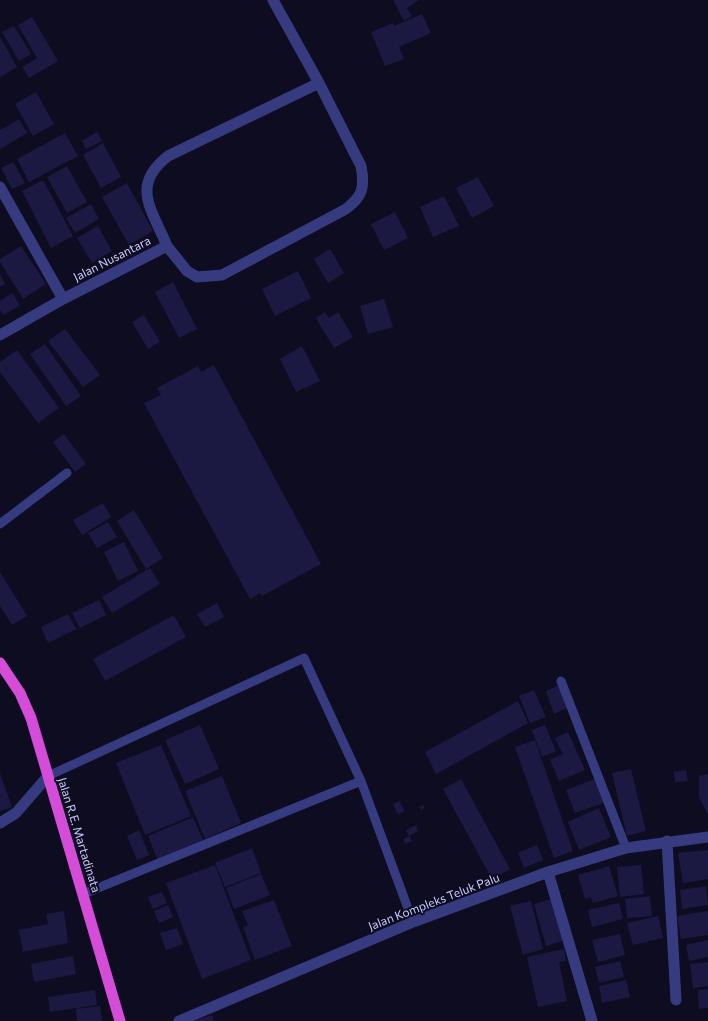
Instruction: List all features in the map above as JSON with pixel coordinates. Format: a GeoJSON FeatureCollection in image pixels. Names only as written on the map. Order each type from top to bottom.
{"type":"FeatureCollection","features":[{"type":"Feature","properties":{"kind":"highway","name":"Jalan R.E. Martadinata"},"geometry":{"type":"LineString","coordinates":[[0,664],[20,693],[31,718],[120,1021]]}},
{"type":"Feature","properties":{"kind":"street"},"geometry":{"type":"LineString","coordinates":[[168,246],[187,271],[197,277],[222,276],[346,209],[355,202],[361,194],[364,182],[361,166],[319,83],[273,0]]}},
{"type":"Feature","properties":{"kind":"street","name":"Jalan Nusantara"},"geometry":{"type":"LineString","coordinates":[[0,335],[63,299],[168,246],[148,199],[146,189],[147,180],[160,162],[168,156],[319,83]]}},
{"type":"Feature","properties":{"kind":"street"},"geometry":{"type":"LineString","coordinates":[[0,187],[63,299]]}},
{"type":"Feature","properties":{"kind":"street"},"geometry":{"type":"LineString","coordinates":[[0,823],[16,813],[48,776]]}},
{"type":"Feature","properties":{"kind":"street","name":"Jalan Kompleks Teluk Palu"},"geometry":{"type":"LineString","coordinates":[[179,1021],[413,922],[548,872],[626,848],[667,841],[708,837]]}},
{"type":"Feature","properties":{"kind":"street"},"geometry":{"type":"LineString","coordinates":[[667,841],[676,1000]]}},
{"type":"Feature","properties":{"kind":"street"},"geometry":{"type":"LineString","coordinates":[[548,872],[592,1021]]}},
{"type":"Feature","properties":{"kind":"lane"},"geometry":{"type":"LineString","coordinates":[[0,524],[67,473]]}},
{"type":"Feature","properties":{"kind":"lane"},"geometry":{"type":"LineString","coordinates":[[48,776],[304,658],[361,781],[413,922]]}},
{"type":"Feature","properties":{"kind":"lane"},"geometry":{"type":"LineString","coordinates":[[561,681],[626,848]]}},
{"type":"Feature","properties":{"kind":"lane"},"geometry":{"type":"LineString","coordinates":[[83,894],[361,781]]}},
{"type":"Feature","properties":{"kind":"building"},"geometry":{"type":"Polygon","coordinates":[[[393,0],[419,0],[407,8],[412,16],[404,21],[393,0]]]}},
{"type":"Feature","properties":{"kind":"building"},"geometry":{"type":"Polygon","coordinates":[[[422,14],[431,33],[399,47],[404,59],[385,66],[371,32],[393,23],[394,26],[422,14]]]}},
{"type":"Feature","properties":{"kind":"building"},"geometry":{"type":"Polygon","coordinates":[[[32,17],[58,61],[29,78],[22,67],[37,58],[18,25],[32,17]]]}},
{"type":"Feature","properties":{"kind":"building"},"geometry":{"type":"Polygon","coordinates":[[[14,26],[31,54],[19,61],[2,32],[14,26]]]}},
{"type":"Feature","properties":{"kind":"building"},"geometry":{"type":"Polygon","coordinates":[[[0,37],[17,67],[0,77],[0,37]]]}},
{"type":"Feature","properties":{"kind":"building"},"geometry":{"type":"Polygon","coordinates":[[[36,92],[54,124],[33,136],[15,104],[36,92]]]}},
{"type":"Feature","properties":{"kind":"building"},"geometry":{"type":"Polygon","coordinates":[[[19,119],[27,133],[0,149],[0,130],[19,119]]]}},
{"type":"Feature","properties":{"kind":"building"},"geometry":{"type":"Polygon","coordinates":[[[97,132],[102,141],[86,149],[82,141],[97,132]]]}},
{"type":"Feature","properties":{"kind":"building"},"geometry":{"type":"Polygon","coordinates":[[[65,133],[78,156],[29,182],[17,159],[65,133]]]}},
{"type":"Feature","properties":{"kind":"building"},"geometry":{"type":"Polygon","coordinates":[[[103,143],[121,177],[101,188],[83,155],[103,143]]]}},
{"type":"Feature","properties":{"kind":"building"},"geometry":{"type":"Polygon","coordinates":[[[13,162],[25,183],[12,189],[1,168],[13,162]]]}},
{"type":"Feature","properties":{"kind":"building"},"geometry":{"type":"Polygon","coordinates":[[[67,166],[87,202],[67,213],[47,177],[67,166]]]}},
{"type":"Feature","properties":{"kind":"building"},"geometry":{"type":"Polygon","coordinates":[[[478,177],[494,206],[472,218],[456,188],[478,177]]]}},
{"type":"Feature","properties":{"kind":"building"},"geometry":{"type":"Polygon","coordinates":[[[43,180],[73,236],[51,248],[22,191],[43,180]]]}},
{"type":"Feature","properties":{"kind":"building"},"geometry":{"type":"Polygon","coordinates":[[[127,183],[153,231],[129,245],[102,197],[127,183]]]}},
{"type":"Feature","properties":{"kind":"building"},"geometry":{"type":"Polygon","coordinates":[[[444,196],[459,226],[433,237],[420,207],[444,196]]]}},
{"type":"Feature","properties":{"kind":"building"},"geometry":{"type":"Polygon","coordinates":[[[91,204],[99,219],[75,233],[66,218],[91,204]]]}},
{"type":"Feature","properties":{"kind":"building"},"geometry":{"type":"Polygon","coordinates":[[[395,212],[408,238],[384,250],[371,224],[395,212]]]}},
{"type":"Feature","properties":{"kind":"building"},"geometry":{"type":"Polygon","coordinates":[[[98,226],[112,251],[92,263],[77,238],[98,226]]]}},
{"type":"Feature","properties":{"kind":"building"},"geometry":{"type":"Polygon","coordinates":[[[21,246],[46,284],[23,299],[0,262],[0,259],[21,246]]]}},
{"type":"Feature","properties":{"kind":"building"},"geometry":{"type":"Polygon","coordinates":[[[330,249],[344,273],[328,283],[314,259],[330,249]]]}},
{"type":"Feature","properties":{"kind":"building"},"geometry":{"type":"Polygon","coordinates":[[[298,271],[311,298],[275,316],[262,289],[298,271]]]}},
{"type":"Feature","properties":{"kind":"building"},"geometry":{"type":"Polygon","coordinates":[[[0,274],[5,284],[0,287],[0,274]]]}},
{"type":"Feature","properties":{"kind":"building"},"geometry":{"type":"Polygon","coordinates":[[[173,282],[197,329],[179,338],[155,292],[173,282]]]}},
{"type":"Feature","properties":{"kind":"building"},"geometry":{"type":"Polygon","coordinates":[[[12,293],[20,305],[4,315],[0,310],[0,301],[12,293]]]}},
{"type":"Feature","properties":{"kind":"building"},"geometry":{"type":"Polygon","coordinates":[[[384,299],[393,327],[368,334],[360,306],[384,299]]]}},
{"type":"Feature","properties":{"kind":"building"},"geometry":{"type":"Polygon","coordinates":[[[325,312],[329,318],[338,312],[353,337],[334,348],[316,318],[325,312]]]}},
{"type":"Feature","properties":{"kind":"building"},"geometry":{"type":"Polygon","coordinates":[[[144,315],[160,342],[148,349],[132,322],[144,315]]]}},
{"type":"Feature","properties":{"kind":"building"},"geometry":{"type":"Polygon","coordinates":[[[65,329],[100,375],[83,387],[48,341],[65,329]]]}},
{"type":"Feature","properties":{"kind":"building"},"geometry":{"type":"Polygon","coordinates":[[[45,344],[81,396],[66,406],[30,354],[45,344]]]}},
{"type":"Feature","properties":{"kind":"building"},"geometry":{"type":"Polygon","coordinates":[[[302,346],[320,381],[296,392],[280,359],[302,346]]]}},
{"type":"Feature","properties":{"kind":"building"},"geometry":{"type":"Polygon","coordinates":[[[17,350],[59,408],[38,423],[0,372],[0,362],[17,350]]]}},
{"type":"Feature","properties":{"kind":"building"},"geometry":{"type":"Polygon","coordinates":[[[214,365],[321,564],[262,596],[260,593],[250,599],[144,403],[161,395],[157,388],[198,366],[201,372],[214,365]]]}},
{"type":"Feature","properties":{"kind":"building"},"geometry":{"type":"Polygon","coordinates":[[[64,434],[86,464],[75,472],[53,442],[64,434]]]}},
{"type":"Feature","properties":{"kind":"building"},"geometry":{"type":"Polygon","coordinates":[[[103,503],[111,517],[82,535],[73,520],[103,503]]]}},
{"type":"Feature","properties":{"kind":"building"},"geometry":{"type":"Polygon","coordinates":[[[134,510],[163,558],[146,569],[117,521],[134,510]]]}},
{"type":"Feature","properties":{"kind":"building"},"geometry":{"type":"Polygon","coordinates":[[[108,522],[117,537],[97,548],[88,533],[108,522]]]}},
{"type":"Feature","properties":{"kind":"building"},"geometry":{"type":"Polygon","coordinates":[[[124,542],[138,571],[118,581],[104,552],[124,542]]]}},
{"type":"Feature","properties":{"kind":"building"},"geometry":{"type":"Polygon","coordinates":[[[150,568],[160,584],[112,613],[102,597],[150,568]]]}},
{"type":"Feature","properties":{"kind":"building"},"geometry":{"type":"Polygon","coordinates":[[[0,572],[27,616],[12,625],[0,606],[0,572]]]}},
{"type":"Feature","properties":{"kind":"building"},"geometry":{"type":"Polygon","coordinates":[[[99,600],[106,615],[80,628],[72,613],[99,600]]]}},
{"type":"Feature","properties":{"kind":"building"},"geometry":{"type":"Polygon","coordinates":[[[217,603],[224,617],[205,627],[197,614],[217,603]]]}},
{"type":"Feature","properties":{"kind":"building"},"geometry":{"type":"Polygon","coordinates":[[[68,614],[76,629],[48,643],[41,627],[68,614]]]}},
{"type":"Feature","properties":{"kind":"building"},"geometry":{"type":"Polygon","coordinates":[[[174,615],[186,637],[105,681],[93,659],[174,615]]]}},
{"type":"Feature","properties":{"kind":"building"},"geometry":{"type":"Polygon","coordinates":[[[559,685],[567,708],[554,714],[546,691],[559,685]]]}},
{"type":"Feature","properties":{"kind":"building"},"geometry":{"type":"Polygon","coordinates":[[[534,690],[546,717],[530,723],[519,696],[534,690]]]}},
{"type":"Feature","properties":{"kind":"building"},"geometry":{"type":"Polygon","coordinates":[[[518,701],[528,723],[436,774],[425,752],[518,701]]]}},
{"type":"Feature","properties":{"kind":"building"},"geometry":{"type":"Polygon","coordinates":[[[200,725],[219,769],[185,784],[165,740],[200,725]]]}},
{"type":"Feature","properties":{"kind":"building"},"geometry":{"type":"Polygon","coordinates":[[[545,725],[556,751],[542,757],[532,730],[545,725]]]}},
{"type":"Feature","properties":{"kind":"building"},"geometry":{"type":"Polygon","coordinates":[[[568,732],[585,770],[559,781],[550,760],[563,754],[555,738],[568,732]]]}},
{"type":"Feature","properties":{"kind":"building"},"geometry":{"type":"Polygon","coordinates":[[[535,740],[573,851],[554,858],[515,747],[535,740]]]}},
{"type":"Feature","properties":{"kind":"building"},"geometry":{"type":"Polygon","coordinates":[[[161,745],[191,816],[145,835],[116,763],[161,745]]]}},
{"type":"Feature","properties":{"kind":"building"},"geometry":{"type":"Polygon","coordinates":[[[631,769],[646,831],[627,836],[612,773],[631,769]]]}},
{"type":"Feature","properties":{"kind":"building"},"geometry":{"type":"Polygon","coordinates":[[[686,770],[688,781],[675,782],[674,772],[686,770]]]}},
{"type":"Feature","properties":{"kind":"building"},"geometry":{"type":"Polygon","coordinates":[[[0,773],[12,807],[0,811],[0,773]]]}},
{"type":"Feature","properties":{"kind":"building"},"geometry":{"type":"Polygon","coordinates":[[[708,774],[708,814],[699,798],[699,776],[708,774]]]}},
{"type":"Feature","properties":{"kind":"building"},"geometry":{"type":"Polygon","coordinates":[[[222,776],[241,823],[205,839],[185,791],[222,776]]]}},
{"type":"Feature","properties":{"kind":"building"},"geometry":{"type":"Polygon","coordinates":[[[597,778],[606,802],[575,813],[566,790],[597,778]]]}},
{"type":"Feature","properties":{"kind":"building"},"geometry":{"type":"Polygon","coordinates":[[[461,779],[510,869],[492,879],[443,789],[461,779]]]}},
{"type":"Feature","properties":{"kind":"building"},"geometry":{"type":"Polygon","coordinates":[[[399,801],[405,811],[398,814],[393,804],[399,801]]]}},
{"type":"Feature","properties":{"kind":"building"},"geometry":{"type":"Polygon","coordinates":[[[423,805],[425,808],[421,810],[419,807],[423,805]]]}},
{"type":"Feature","properties":{"kind":"building"},"geometry":{"type":"Polygon","coordinates":[[[599,808],[611,837],[579,850],[568,822],[599,808]]]}},
{"type":"Feature","properties":{"kind":"building"},"geometry":{"type":"Polygon","coordinates":[[[193,817],[204,842],[158,861],[148,836],[193,817]]]}},
{"type":"Feature","properties":{"kind":"building"},"geometry":{"type":"Polygon","coordinates":[[[416,825],[418,831],[409,836],[406,830],[416,825]]]}},
{"type":"Feature","properties":{"kind":"building"},"geometry":{"type":"Polygon","coordinates":[[[139,830],[149,855],[137,860],[127,836],[139,830]]]}},
{"type":"Feature","properties":{"kind":"building"},"geometry":{"type":"Polygon","coordinates":[[[410,836],[412,841],[405,844],[403,839],[410,836]]]}},
{"type":"Feature","properties":{"kind":"building"},"geometry":{"type":"Polygon","coordinates":[[[537,845],[543,860],[524,868],[518,853],[537,845]]]}},
{"type":"Feature","properties":{"kind":"building"},"geometry":{"type":"Polygon","coordinates":[[[252,848],[261,873],[225,887],[215,863],[252,848]]]}},
{"type":"Feature","properties":{"kind":"building"},"geometry":{"type":"Polygon","coordinates":[[[708,850],[708,879],[683,883],[678,853],[708,850]]]}},
{"type":"Feature","properties":{"kind":"building"},"geometry":{"type":"Polygon","coordinates":[[[215,865],[251,960],[202,979],[166,883],[215,865]]]}},
{"type":"Feature","properties":{"kind":"building"},"geometry":{"type":"Polygon","coordinates":[[[641,865],[644,894],[620,897],[617,867],[641,865]]]}},
{"type":"Feature","properties":{"kind":"building"},"geometry":{"type":"Polygon","coordinates":[[[609,866],[618,896],[593,903],[591,897],[585,899],[578,875],[609,866]]]}},
{"type":"Feature","properties":{"kind":"building"},"geometry":{"type":"Polygon","coordinates":[[[261,874],[270,895],[234,909],[226,888],[261,874]]]}},
{"type":"Feature","properties":{"kind":"building"},"geometry":{"type":"Polygon","coordinates":[[[706,886],[708,905],[682,909],[680,890],[706,886]]]}},
{"type":"Feature","properties":{"kind":"building"},"geometry":{"type":"Polygon","coordinates":[[[162,892],[167,903],[153,909],[148,897],[162,892]]]}},
{"type":"Feature","properties":{"kind":"building"},"geometry":{"type":"Polygon","coordinates":[[[650,896],[652,916],[627,918],[625,899],[650,896]]]}},
{"type":"Feature","properties":{"kind":"building"},"geometry":{"type":"Polygon","coordinates":[[[552,899],[565,940],[546,946],[534,904],[552,899]]]}},
{"type":"Feature","properties":{"kind":"building"},"geometry":{"type":"Polygon","coordinates":[[[274,900],[292,946],[255,960],[243,927],[248,925],[242,911],[274,900]]]}},
{"type":"Feature","properties":{"kind":"building"},"geometry":{"type":"Polygon","coordinates":[[[531,901],[543,949],[523,955],[510,906],[531,901]]]}},
{"type":"Feature","properties":{"kind":"building"},"geometry":{"type":"Polygon","coordinates":[[[619,903],[623,919],[592,927],[588,910],[619,903]]]}},
{"type":"Feature","properties":{"kind":"building"},"geometry":{"type":"Polygon","coordinates":[[[168,905],[173,917],[159,923],[154,911],[168,905]]]}},
{"type":"Feature","properties":{"kind":"building"},"geometry":{"type":"Polygon","coordinates":[[[64,911],[68,943],[23,952],[19,930],[48,924],[46,914],[64,911]]]}},
{"type":"Feature","properties":{"kind":"building"},"geometry":{"type":"Polygon","coordinates":[[[708,911],[708,935],[681,939],[677,916],[708,911]]]}},
{"type":"Feature","properties":{"kind":"building"},"geometry":{"type":"Polygon","coordinates":[[[658,916],[663,938],[633,945],[627,923],[658,916]]]}},
{"type":"Feature","properties":{"kind":"building"},"geometry":{"type":"Polygon","coordinates":[[[177,928],[183,944],[166,950],[160,933],[177,928]]]}},
{"type":"Feature","properties":{"kind":"building"},"geometry":{"type":"Polygon","coordinates":[[[620,934],[625,955],[598,962],[592,940],[620,934]]]}},
{"type":"Feature","properties":{"kind":"building"},"geometry":{"type":"Polygon","coordinates":[[[708,940],[708,957],[689,961],[686,945],[708,940]]]}},
{"type":"Feature","properties":{"kind":"building"},"geometry":{"type":"Polygon","coordinates":[[[564,949],[566,961],[559,962],[567,1001],[538,1007],[527,957],[564,949]]]}},
{"type":"Feature","properties":{"kind":"building"},"geometry":{"type":"Polygon","coordinates":[[[73,956],[76,974],[34,982],[31,964],[73,956]]]}},
{"type":"Feature","properties":{"kind":"building"},"geometry":{"type":"Polygon","coordinates":[[[620,961],[624,977],[599,983],[595,967],[620,961]]]}},
{"type":"Feature","properties":{"kind":"building"},"geometry":{"type":"Polygon","coordinates":[[[708,962],[708,986],[693,988],[690,964],[708,962]]]}},
{"type":"Feature","properties":{"kind":"building"},"geometry":{"type":"Polygon","coordinates":[[[626,980],[630,997],[602,1003],[599,986],[626,980]]]}},
{"type":"Feature","properties":{"kind":"building"},"geometry":{"type":"Polygon","coordinates":[[[708,989],[708,1008],[699,1009],[698,990],[708,989]]]}},
{"type":"Feature","properties":{"kind":"building"},"geometry":{"type":"Polygon","coordinates":[[[95,990],[97,1005],[50,1012],[48,997],[95,990]]]}},
{"type":"Feature","properties":{"kind":"building"},"geometry":{"type":"Polygon","coordinates":[[[100,1006],[102,1021],[77,1021],[76,1009],[100,1006]]]}},
{"type":"Feature","properties":{"kind":"building"},"geometry":{"type":"Polygon","coordinates":[[[212,1015],[214,1021],[194,1021],[212,1015]]]}}]}
